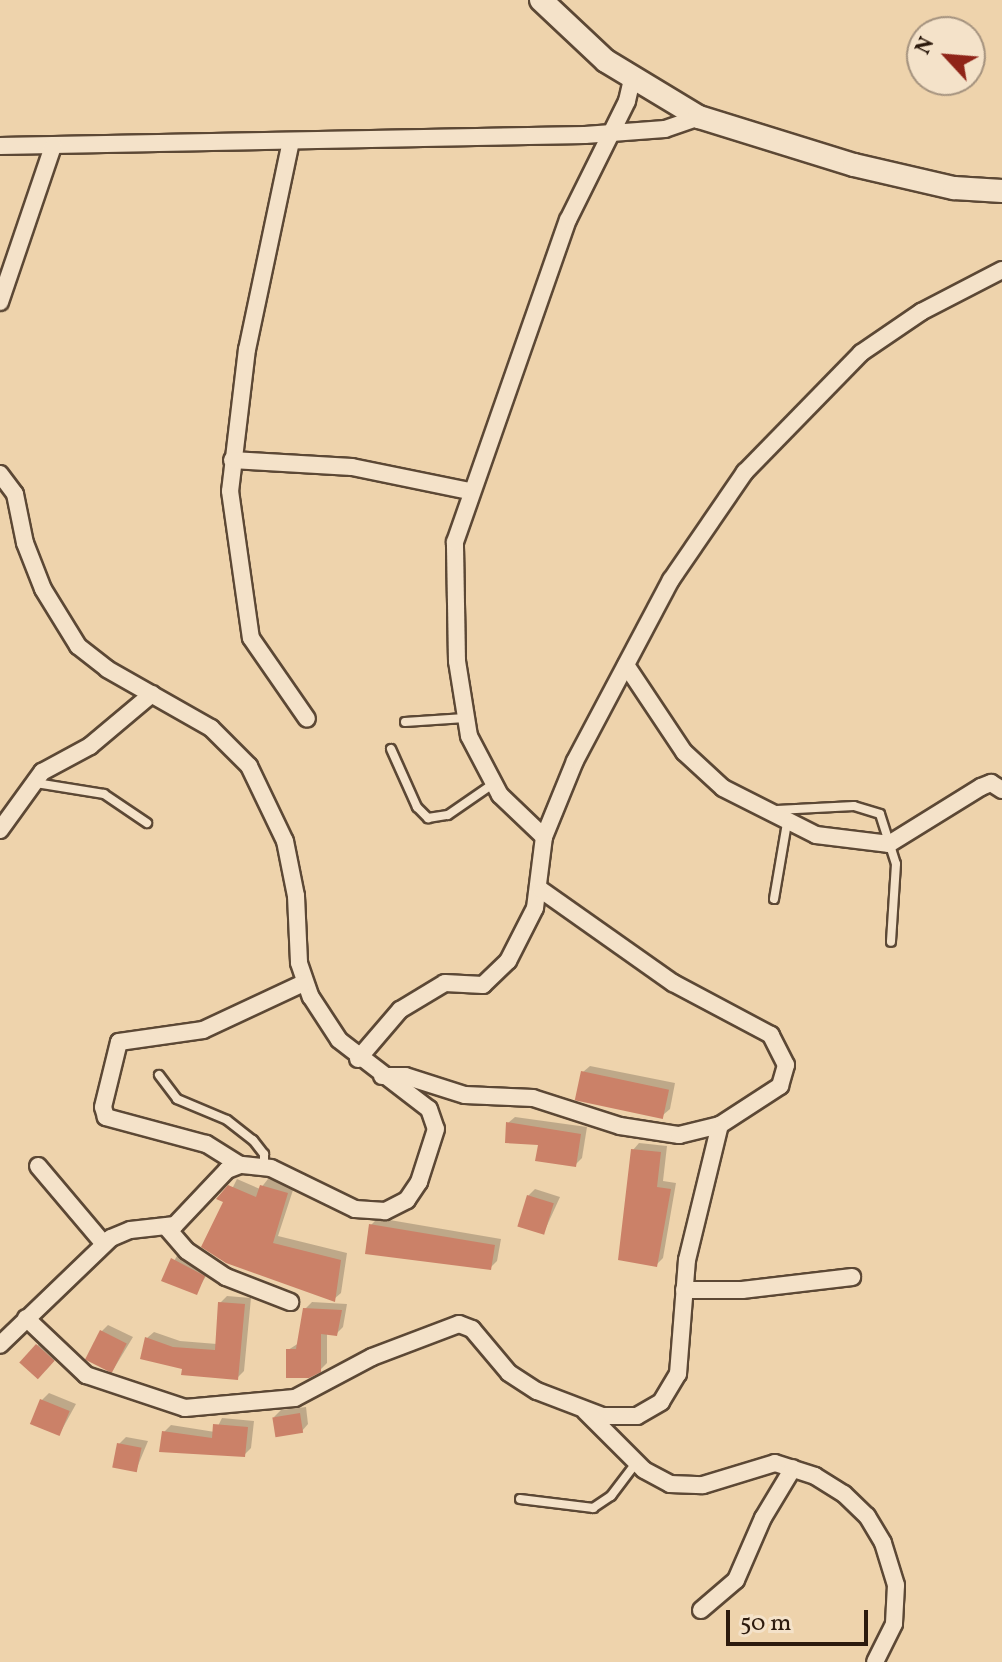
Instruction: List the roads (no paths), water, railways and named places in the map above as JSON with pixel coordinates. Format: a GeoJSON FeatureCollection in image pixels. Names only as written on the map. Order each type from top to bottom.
{"type":"FeatureCollection","features":[{"type":"Feature","properties":{"kind":"street"},"geometry":{"type":"LineString","coordinates":[[541,0],[632,79],[699,117],[854,165],[954,188],[1002,191]]}},
{"type":"Feature","properties":{"kind":"street"},"geometry":{"type":"LineString","coordinates":[[544,837],[493,784],[465,718],[453,566],[469,491],[568,220],[627,101],[632,79]]}},
{"type":"Feature","properties":{"kind":"street"},"geometry":{"type":"LineString","coordinates":[[0,146],[291,141],[665,129],[699,117]]}},
{"type":"Feature","properties":{"kind":"street"},"geometry":{"type":"LineString","coordinates":[[291,141],[247,349],[232,460],[235,547],[251,638],[307,719]]}},
{"type":"Feature","properties":{"kind":"street"},"geometry":{"type":"LineString","coordinates":[[0,302],[53,146]]}},
{"type":"Feature","properties":{"kind":"street"},"geometry":{"type":"LineString","coordinates":[[358,1059],[412,1003],[445,983],[483,985],[496,976],[519,941],[541,890],[544,837],[575,761],[703,528],[745,472],[804,406],[861,353],[900,326],[1002,270]]}},
{"type":"Feature","properties":{"kind":"street"},"geometry":{"type":"LineString","coordinates":[[232,460],[352,467],[469,491]]}},
{"type":"Feature","properties":{"kind":"street"},"geometry":{"type":"LineString","coordinates":[[0,474],[15,494],[29,553],[66,632],[93,659],[226,739],[274,810],[294,885],[304,983],[327,1023],[358,1059],[433,1115],[434,1145],[407,1200],[385,1211],[355,1209],[264,1167],[240,1165],[206,1144],[106,1117],[103,1107],[119,1042],[203,1030],[304,983]]}},
{"type":"Feature","properties":{"kind":"street"},"geometry":{"type":"LineString","coordinates":[[626,665],[684,752],[723,788],[760,811],[840,842],[893,842],[981,787],[991,783],[1002,790]]}},
{"type":"Feature","properties":{"kind":"street"},"geometry":{"type":"LineString","coordinates":[[0,830],[31,782],[90,746],[152,694]]}},
{"type":"Feature","properties":{"kind":"street"},"geometry":{"type":"LineString","coordinates":[[382,1076],[396,1074],[465,1095],[533,1098],[659,1134],[695,1134],[720,1125],[780,1086],[786,1065],[778,1041],[673,983],[541,890]]}},
{"type":"Feature","properties":{"kind":"street"},"geometry":{"type":"LineString","coordinates":[[26,1318],[86,1375],[185,1408],[295,1398],[372,1357],[459,1324],[472,1329],[517,1379],[585,1411],[621,1420],[650,1411],[670,1392],[681,1358],[684,1290],[720,1125]]}},
{"type":"Feature","properties":{"kind":"street"},"geometry":{"type":"LineString","coordinates":[[0,1345],[104,1244],[130,1230],[167,1228],[209,1185],[240,1165]]}},
{"type":"Feature","properties":{"kind":"street"},"geometry":{"type":"LineString","coordinates":[[38,1166],[104,1244]]}},
{"type":"Feature","properties":{"kind":"street"},"geometry":{"type":"LineString","coordinates":[[167,1228],[187,1251],[226,1277],[290,1302]]}},
{"type":"Feature","properties":{"kind":"street"},"geometry":{"type":"LineString","coordinates":[[684,1290],[763,1289],[852,1277]]}},
{"type":"Feature","properties":{"kind":"street"},"geometry":{"type":"LineString","coordinates":[[585,1411],[656,1479],[686,1486],[719,1482],[775,1463],[793,1468],[844,1494],[867,1516],[883,1543],[897,1600],[888,1642],[875,1662]]}},
{"type":"Feature","properties":{"kind":"street"},"geometry":{"type":"LineString","coordinates":[[701,1610],[736,1580],[763,1518],[793,1468]]}},
{"type":"Feature","properties":{"kind":"lane"},"geometry":{"type":"LineString","coordinates":[[405,722],[465,718]]}},
{"type":"Feature","properties":{"kind":"lane"},"geometry":{"type":"LineString","coordinates":[[391,749],[417,807],[428,818],[448,815],[493,784]]}},
{"type":"Feature","properties":{"kind":"lane"},"geometry":{"type":"LineString","coordinates":[[31,782],[104,794],[147,823]]}},
{"type":"Feature","properties":{"kind":"lane"},"geometry":{"type":"LineString","coordinates":[[760,811],[865,807],[880,814],[893,842],[891,942]]}},
{"type":"Feature","properties":{"kind":"lane"},"geometry":{"type":"LineString","coordinates":[[774,899],[787,823]]}},
{"type":"Feature","properties":{"kind":"lane"},"geometry":{"type":"LineString","coordinates":[[159,1075],[177,1099],[227,1120],[253,1140],[264,1154],[264,1167]]}},
{"type":"Feature","properties":{"kind":"lane"},"geometry":{"type":"LineString","coordinates":[[520,1499],[593,1508],[611,1496],[636,1463]]}}]}
